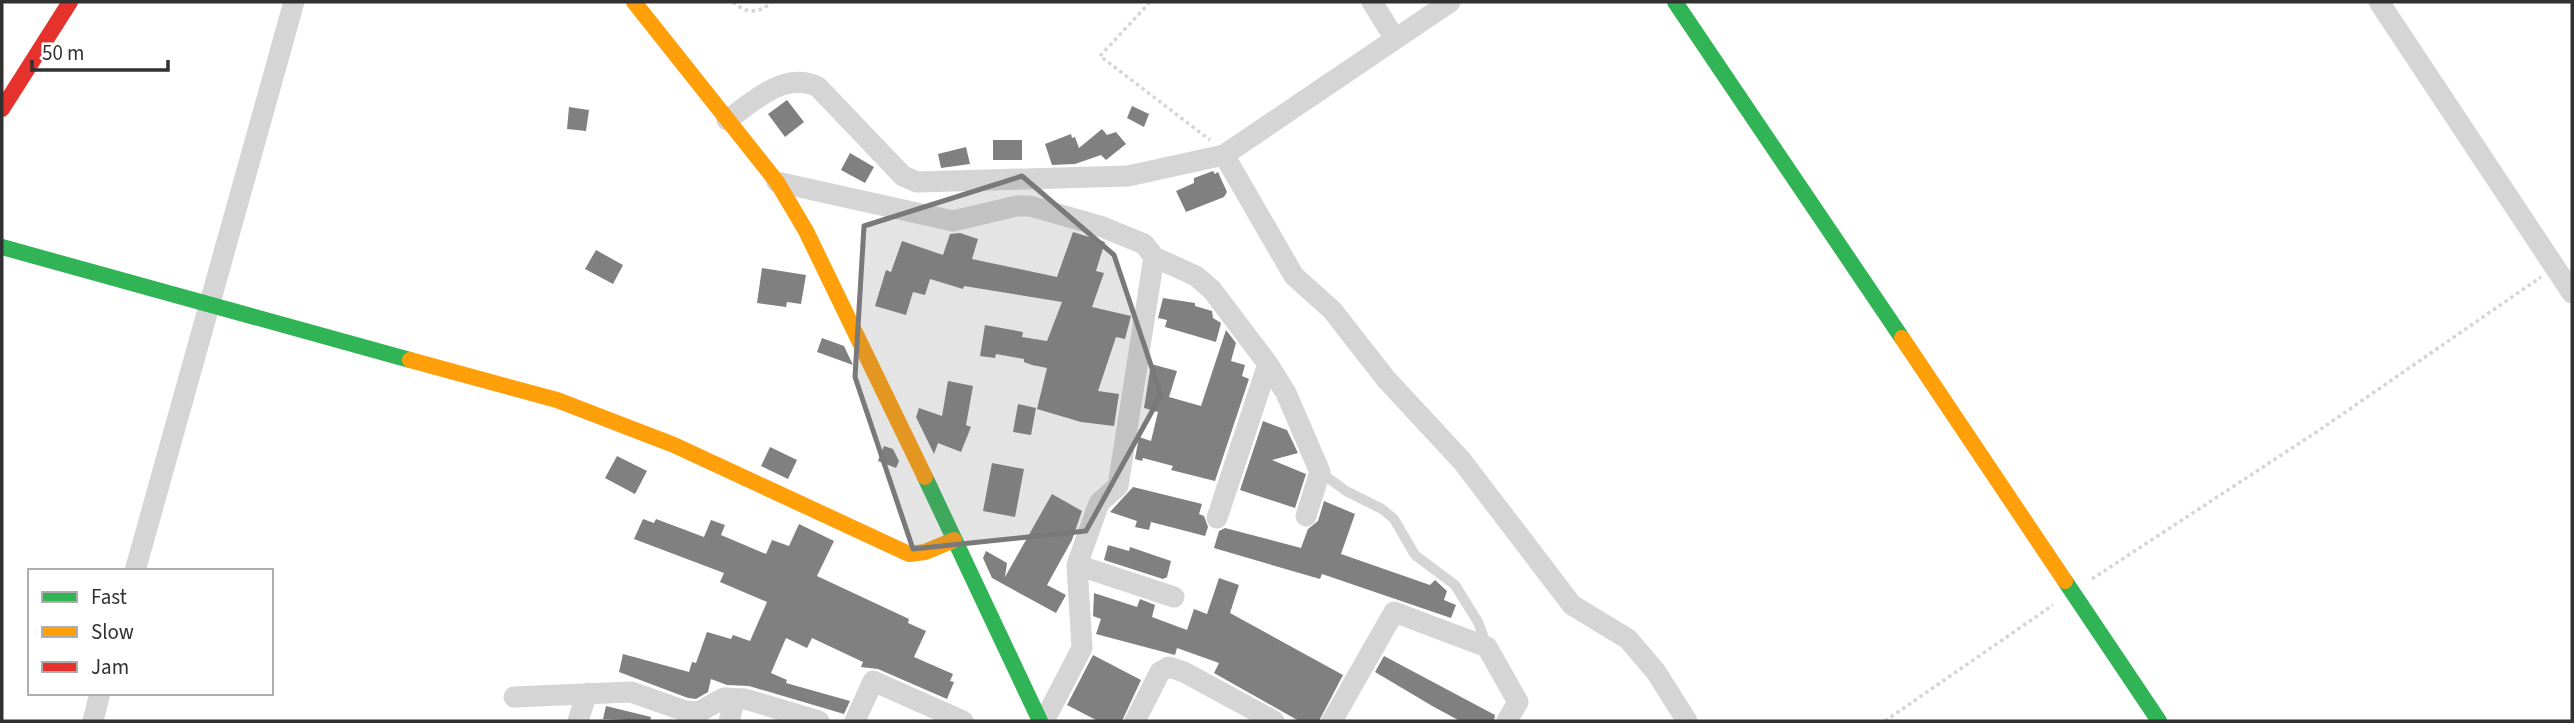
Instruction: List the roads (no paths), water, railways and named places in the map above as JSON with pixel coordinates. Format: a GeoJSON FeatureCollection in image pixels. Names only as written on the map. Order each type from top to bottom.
{"type":"FeatureCollection","features":[{"type":"Feature","properties":{"kind":"main road"},"geometry":{"type":"LineString","coordinates":[[2,109],[70,2]]}},
{"type":"Feature","properties":{"kind":"main road"},"geometry":{"type":"LineString","coordinates":[[635,2],[777,182],[806,231],[1042,721]]}},
{"type":"Feature","properties":{"kind":"main road"},"geometry":{"type":"LineString","coordinates":[[1675,2],[2159,721]]}},
{"type":"Feature","properties":{"kind":"main road"},"geometry":{"type":"LineString","coordinates":[[2,247],[544,396],[674,445],[873,540],[909,554],[925,552],[954,540]]}},
{"type":"Feature","properties":{"kind":"street"},"geometry":{"type":"LineString","coordinates":[[136,569],[294,2]]}},
{"type":"Feature","properties":{"kind":"street"},"geometry":{"type":"LineString","coordinates":[[1372,2],[1395,39]]}},
{"type":"Feature","properties":{"kind":"street"},"geometry":{"type":"LineString","coordinates":[[727,120],[775,87],[808,82],[818,87],[903,176],[917,182],[1128,176],[1224,155],[1450,2]]}},
{"type":"Feature","properties":{"kind":"street"},"geometry":{"type":"LineString","coordinates":[[2379,2],[2572,293]]}},
{"type":"Feature","properties":{"kind":"street"},"geometry":{"type":"LineString","coordinates":[[1224,155],[1294,276],[1332,310],[1386,379],[1462,461],[1572,605],[1628,639],[1656,673],[1687,721]]}},
{"type":"Feature","properties":{"kind":"street"},"geometry":{"type":"LineString","coordinates":[[777,182],[953,221],[1017,206],[1030,206],[1100,226],[1144,244],[1154,257],[1196,276],[1212,290],[1268,364],[1286,393],[1320,471],[1306,516]]}},
{"type":"Feature","properties":{"kind":"street"},"geometry":{"type":"LineString","coordinates":[[1042,721],[1082,648],[1077,565],[1099,503],[1118,486],[1154,257]]}},
{"type":"Feature","properties":{"kind":"street"},"geometry":{"type":"LineString","coordinates":[[1217,518],[1268,364]]}},
{"type":"Feature","properties":{"kind":"street"},"geometry":{"type":"LineString","coordinates":[[1077,565],[1174,597]]}},
{"type":"Feature","properties":{"kind":"street"},"geometry":{"type":"LineString","coordinates":[[1332,721],[1394,612],[1487,647],[1529,721]]}},
{"type":"Feature","properties":{"kind":"street"},"geometry":{"type":"LineString","coordinates":[[1135,721],[1160,672],[1169,667],[1184,672],[1274,721]]}},
{"type":"Feature","properties":{"kind":"street"},"geometry":{"type":"LineString","coordinates":[[855,721],[873,681],[963,721]]}},
{"type":"Feature","properties":{"kind":"street"},"geometry":{"type":"LineString","coordinates":[[514,697],[631,692],[683,716],[699,712],[724,698],[819,721]]}},
{"type":"Feature","properties":{"kind":"street"},"geometry":{"type":"LineString","coordinates":[[578,721],[587,693]]}},
{"type":"Feature","properties":{"kind":"street"},"geometry":{"type":"LineString","coordinates":[[93,721],[100,695]]}},
{"type":"Feature","properties":{"kind":"street"},"geometry":{"type":"LineString","coordinates":[[729,721],[736,699]]}},
{"type":"Feature","properties":{"kind":"street"},"geometry":{"type":"LineString","coordinates":[[1507,721],[1518,702]]}},
{"type":"Feature","properties":{"kind":"lane"},"geometry":{"type":"LineString","coordinates":[[1320,471],[1346,491],[1382,509],[1394,519],[1415,555],[1455,585],[1478,622],[1487,647]]}}]}
